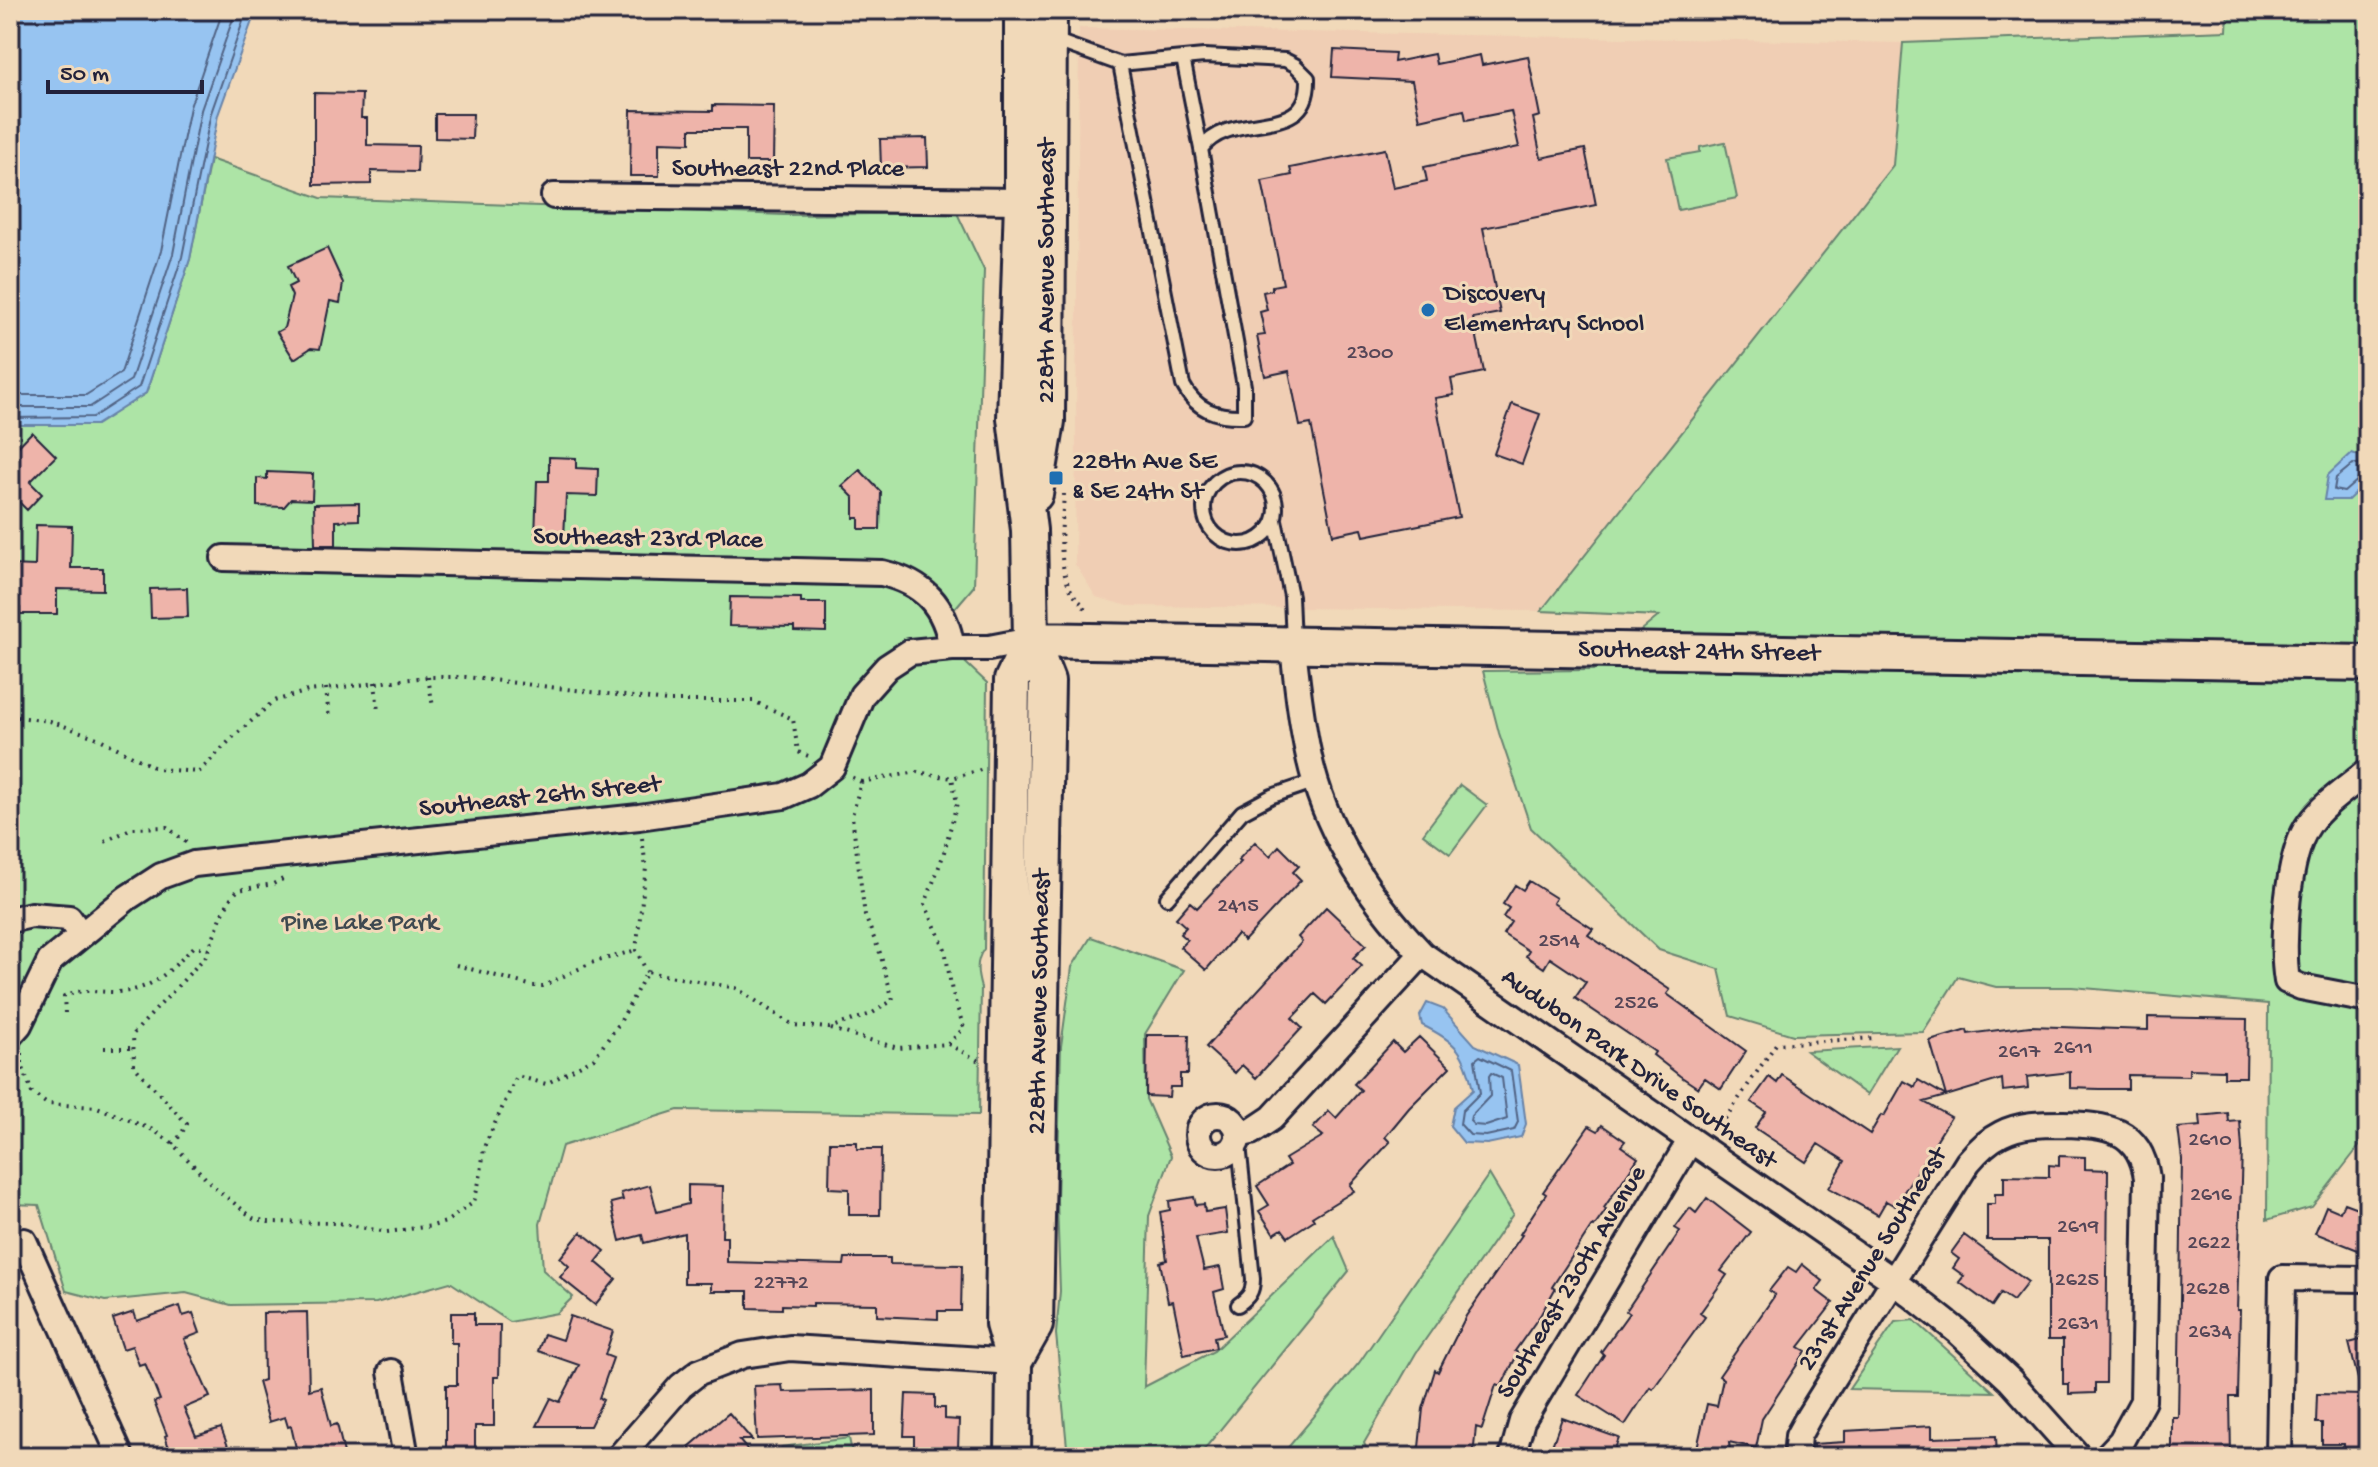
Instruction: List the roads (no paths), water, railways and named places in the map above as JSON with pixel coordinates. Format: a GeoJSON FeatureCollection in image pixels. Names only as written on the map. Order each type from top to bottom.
{"type":"FeatureCollection","features":[{"type":"Feature","properties":{"kind":"main road","name":"228th Avenue Southeast"},"geometry":{"type":"LineString","coordinates":[[1013,1457],[1014,1362],[1035,1325],[1022,1118],[1047,681],[1031,640],[1029,530],[1015,418],[1022,201],[1022,10]]}},
{"type":"Feature","properties":{"kind":"main road","name":"228th Avenue Southeast"},"geometry":{"type":"LineString","coordinates":[[1029,530],[1047,421],[1046,20]]}},
{"type":"Feature","properties":{"kind":"main road","name":"Southeast 24th Street"},"geometry":{"type":"LineString","coordinates":[[1031,640],[1293,647],[2368,663]]}},
{"type":"Feature","properties":{"kind":"street","name":"Southeast 22nd Place"},"geometry":{"type":"LineString","coordinates":[[554,196],[1022,201]]}},
{"type":"Feature","properties":{"kind":"street","name":"Southeast 23rd Place"},"geometry":{"type":"LineString","coordinates":[[224,558],[882,573],[913,584],[929,597],[942,611],[952,648]]}},
{"type":"Feature","properties":{"kind":"street"},"geometry":{"type":"LineString","coordinates":[[952,648],[989,648],[1031,640]]}},
{"type":"Feature","properties":{"kind":"street","name":"Audubon Park Drive Southeast"},"geometry":{"type":"LineString","coordinates":[[1293,647],[1301,715],[1323,805],[1343,850],[1363,884],[1389,919],[1422,954],[1894,1281],[1957,1331],[2010,1380],[2079,1457]]}},
{"type":"Feature","properties":{"kind":"street","name":"Southeast 26th Street"},"geometry":{"type":"LineString","coordinates":[[15,1030],[50,961],[127,898],[161,876],[194,864],[639,817],[784,796],[809,785],[832,767],[862,695],[887,667],[910,652],[952,648]]}},
{"type":"Feature","properties":{"kind":"street"},"geometry":{"type":"LineString","coordinates":[[2368,771],[2310,823],[2300,840],[2294,856],[2284,964],[2287,981],[2301,987],[2368,1000]]}},
{"type":"Feature","properties":{"kind":"street"},"geometry":{"type":"LineString","coordinates":[[10,920],[31,915],[69,918],[81,935]]}},
{"type":"Feature","properties":{"kind":"street"},"geometry":{"type":"LineString","coordinates":[[1238,1135],[1251,1132],[1272,1118],[1422,954]]}},
{"type":"Feature","properties":{"kind":"street","name":"231st Avenue Southeast"},"geometry":{"type":"LineString","coordinates":[[1796,1457],[1798,1436],[1968,1162],[1983,1145],[2021,1127],[2048,1124],[2100,1125],[2126,1138],[2140,1153],[2147,1178],[2143,1401],[2135,1418],[2106,1457]]}},
{"type":"Feature","properties":{"kind":"street","name":"Southeast 230th Avenue"},"geometry":{"type":"LineString","coordinates":[[1512,1457],[1522,1421],[1697,1146]]}},
{"type":"Feature","properties":{"kind":"street"},"geometry":{"type":"LineString","coordinates":[[24,1241],[121,1457]]}},
{"type":"Feature","properties":{"kind":"street"},"geometry":{"type":"LineString","coordinates":[[2279,1457],[2282,1278],[2368,1279]]}},
{"type":"Feature","properties":{"kind":"street"},"geometry":{"type":"LineString","coordinates":[[619,1457],[681,1386],[699,1372],[743,1355],[790,1348],[1014,1362]]}},
{"type":"Feature","properties":{"kind":"street"},"geometry":{"type":"LineString","coordinates":[[391,1372],[406,1457]]}},
{"type":"Feature","properties":{"kind":"lane"},"geometry":{"type":"LineString","coordinates":[[1046,20],[1120,64],[1204,56],[1285,60],[1308,78],[1307,100],[1293,116],[1222,131],[1211,137],[1201,149]]}},
{"type":"Feature","properties":{"kind":"lane"},"geometry":{"type":"LineString","coordinates":[[1120,64],[1183,385],[1190,399],[1206,411],[1225,416],[1244,416],[1244,386],[1183,58]]}},
{"type":"Feature","properties":{"kind":"lane"},"geometry":{"type":"LineString","coordinates":[[1275,520],[1260,539],[1236,545],[1214,535],[1207,525],[1204,501],[1216,480],[1226,475],[1250,473],[1260,478],[1275,497],[1275,520],[1291,596],[1293,647]]}},
{"type":"Feature","properties":{"kind":"lane"},"geometry":{"type":"LineString","coordinates":[[1167,898],[1242,812],[1272,796],[1316,781]]}},
{"type":"Feature","properties":{"kind":"lane"},"geometry":{"type":"LineString","coordinates":[[1238,1135],[1253,1289],[1248,1298],[1238,1305]]}},
{"type":"Feature","properties":{"kind":"water"},"geometry":{"type":"Polygon","coordinates":[[[10,10],[256,10],[218,115],[190,259],[146,393],[96,425],[10,425],[10,10]]]}},
{"type":"Feature","properties":{"kind":"water"},"geometry":{"type":"Polygon","coordinates":[[[2352,453],[2368,459],[2368,481],[2348,500],[2324,500],[2328,475],[2352,453]]]}},
{"type":"Feature","properties":{"kind":"water"},"geometry":{"type":"Polygon","coordinates":[[[1427,1003],[1443,1009],[1475,1045],[1518,1065],[1526,1124],[1521,1137],[1487,1144],[1464,1143],[1450,1126],[1454,1107],[1473,1090],[1467,1066],[1458,1050],[1444,1037],[1422,1025],[1420,1016],[1427,1003]]]}},
{"type":"Feature","properties":{"kind":"place","name":"Discovery Elementary School"},"geometry":{"type":"Point","coordinates":[1428,310]}},
{"type":"Feature","properties":{"kind":"place","name":"228th Ave SE & SE 24th St"},"geometry":{"type":"Point","coordinates":[1056,478]}},
{"type":"Feature","properties":{"kind":"park label","name":"Pine Lake Park"},"geometry":{"type":"Point","coordinates":[360,924]}}]}
